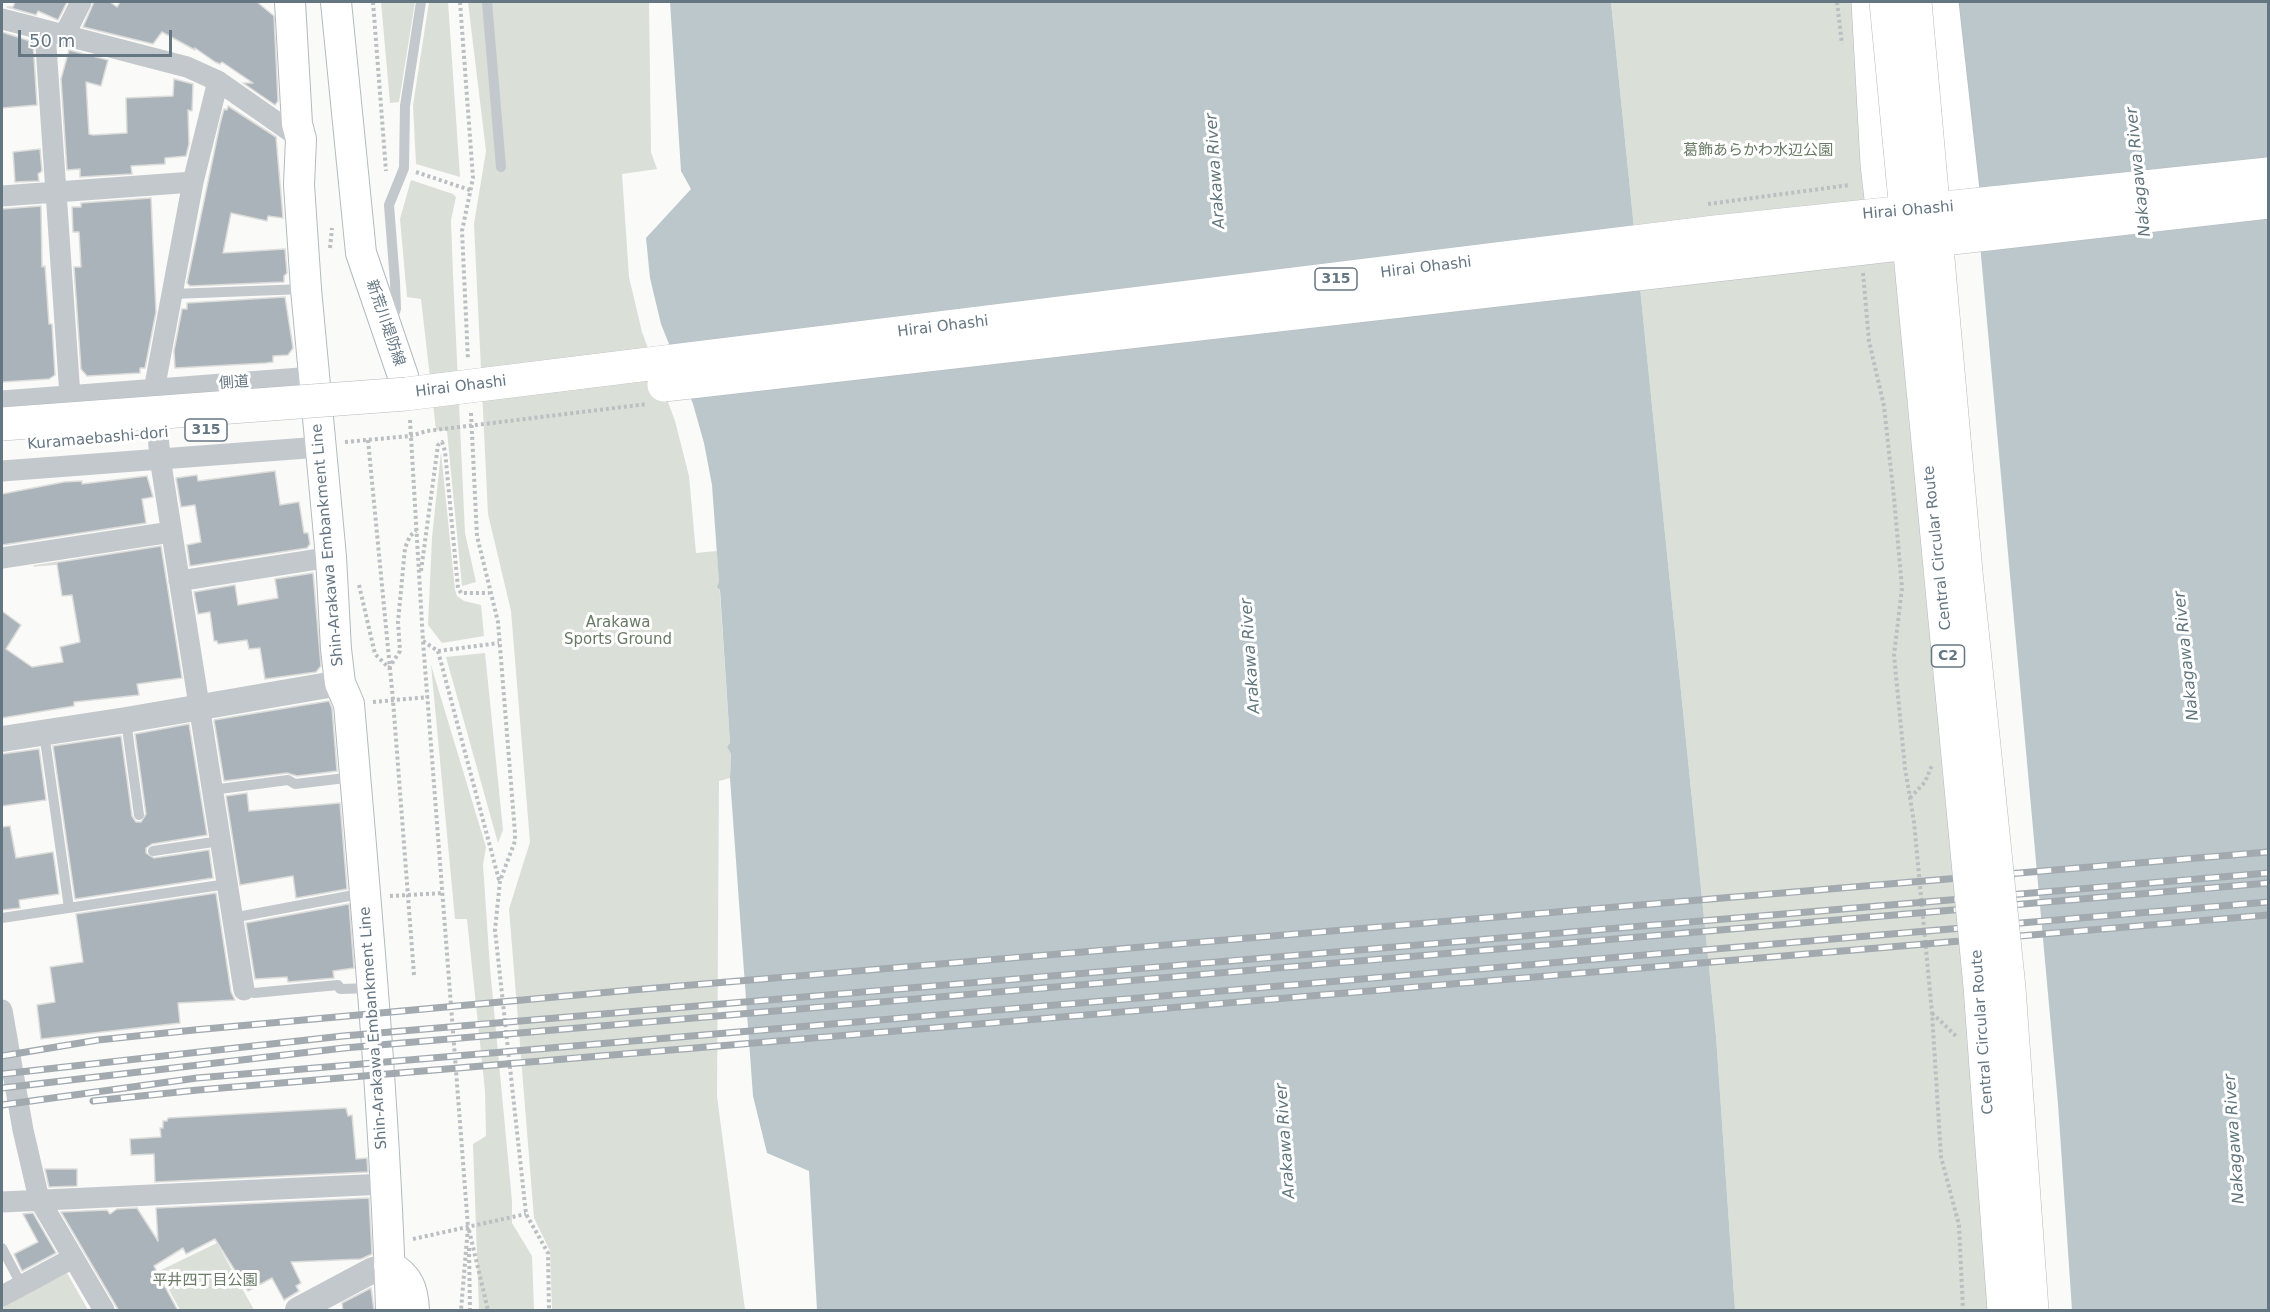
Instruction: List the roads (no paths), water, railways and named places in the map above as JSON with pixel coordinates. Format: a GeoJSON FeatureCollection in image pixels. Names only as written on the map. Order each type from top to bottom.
{"type":"FeatureCollection","features":[{"type":"Feature","properties":{"kind":"main road","name":"Shin-Arakawa Embankment Line"},"geometry":{"type":"LineString","coordinates":[[290,2],[297,124],[301,139],[299,185],[306,289],[331,556],[340,682],[349,704],[372,988],[391,1311]]}},
{"type":"Feature","properties":{"kind":"main road","name":"新荒川堤防線"},"geometry":{"type":"LineString","coordinates":[[336,2],[362,253],[403,375],[409,415]]}},
{"type":"Feature","properties":{"kind":"main road"},"geometry":{"type":"LineString","coordinates":[[1868,2],[1877,164],[1885,229]]}},
{"type":"Feature","properties":{"kind":"main road","name":"Central Circular Route"},"geometry":{"type":"LineString","coordinates":[[1886,2],[1979,975],[2004,1311]]}},
{"type":"Feature","properties":{"kind":"main road","name":"Central Circular Route"},"geometry":{"type":"LineString","coordinates":[[1915,2],[1966,572],[2008,976],[2032,1311]]}},
{"type":"Feature","properties":{"kind":"main road"},"geometry":{"type":"LineString","coordinates":[[1942,2],[1966,221]]}},
{"type":"Feature","properties":{"kind":"main road","name":"Hirai Ohashi"},"geometry":{"type":"LineString","coordinates":[[1966,221],[2268,174]]}},
{"type":"Feature","properties":{"kind":"main road","name":"Hirai Ohashi"},"geometry":{"type":"LineString","coordinates":[[409,415],[1885,229],[1966,221],[2268,202]]}},
{"type":"Feature","properties":{"kind":"main road","name":"Kuramaebashi-dori"},"geometry":{"type":"LineString","coordinates":[[2,424],[155,401],[409,415]]}},
{"type":"Feature","properties":{"kind":"main road","name":"Kuramaebashi-dori"},"geometry":{"type":"LineString","coordinates":[[2,447],[409,415]]}},
{"type":"Feature","properties":{"kind":"main road"},"geometry":{"type":"LineString","coordinates":[[389,1255],[411,1286],[414,1311]]}},
{"type":"Feature","properties":{"kind":"street"},"geometry":{"type":"LineString","coordinates":[[70,396],[56,191],[55,34],[81,2]]}},
{"type":"Feature","properties":{"kind":"street"},"geometry":{"type":"LineString","coordinates":[[2,19],[187,67],[218,81],[301,139]]}},
{"type":"Feature","properties":{"kind":"street"},"geometry":{"type":"LineString","coordinates":[[218,81],[194,183],[172,294],[155,401],[160,458],[171,532],[244,990]]}},
{"type":"Feature","properties":{"kind":"street"},"geometry":{"type":"LineString","coordinates":[[2,196],[194,183]]}},
{"type":"Feature","properties":{"kind":"street","name":"側道"},"geometry":{"type":"LineString","coordinates":[[2,401],[70,396],[155,401],[313,377]]}},
{"type":"Feature","properties":{"kind":"street"},"geometry":{"type":"LineString","coordinates":[[2,471],[320,447]]}},
{"type":"Feature","properties":{"kind":"street"},"geometry":{"type":"LineString","coordinates":[[2,558],[171,532]]}},
{"type":"Feature","properties":{"kind":"street"},"geometry":{"type":"LineString","coordinates":[[179,581],[331,556]]}},
{"type":"Feature","properties":{"kind":"street"},"geometry":{"type":"LineString","coordinates":[[2,739],[126,720],[340,682]]}},
{"type":"Feature","properties":{"kind":"street"},"geometry":{"type":"LineString","coordinates":[[2,1010],[23,1130],[39,1199],[104,1311]]}},
{"type":"Feature","properties":{"kind":"street"},"geometry":{"type":"LineString","coordinates":[[2,1202],[385,1184]]}},
{"type":"Feature","properties":{"kind":"street"},"geometry":{"type":"LineString","coordinates":[[297,1311],[373,1270],[389,1255]]}},
{"type":"Feature","properties":{"kind":"street"},"geometry":{"type":"LineString","coordinates":[[2,1296],[73,1258]]}},
{"type":"Feature","properties":{"kind":"lane"},"geometry":{"type":"LineString","coordinates":[[388,332],[396,309],[389,205],[404,168],[405,106],[421,2]]}},
{"type":"Feature","properties":{"kind":"lane"},"geometry":{"type":"LineString","coordinates":[[487,2],[501,167]]}},
{"type":"Feature","properties":{"kind":"lane"},"geometry":{"type":"LineString","coordinates":[[172,294],[306,289]]}},
{"type":"Feature","properties":{"kind":"lane"},"geometry":{"type":"LineString","coordinates":[[126,720],[139,815]]}},
{"type":"Feature","properties":{"kind":"lane"},"geometry":{"type":"LineString","coordinates":[[44,733],[69,908]]}},
{"type":"Feature","properties":{"kind":"lane"},"geometry":{"type":"LineString","coordinates":[[212,790],[288,780],[295,784],[355,777]]}},
{"type":"Feature","properties":{"kind":"lane"},"geometry":{"type":"LineString","coordinates":[[153,851],[220,841]]}},
{"type":"Feature","properties":{"kind":"lane"},"geometry":{"type":"LineString","coordinates":[[2,918],[227,884]]}},
{"type":"Feature","properties":{"kind":"lane"},"geometry":{"type":"LineString","coordinates":[[232,918],[354,895],[365,897]]}},
{"type":"Feature","properties":{"kind":"lane"},"geometry":{"type":"LineString","coordinates":[[244,990],[254,993],[338,985],[340,989],[372,988]]}},
{"type":"Feature","properties":{"kind":"lane"},"geometry":{"type":"LineString","coordinates":[[2,1248],[22,1286]]}},
{"type":"Feature","properties":{"kind":"water","name":"Arakawa River"},"geometry":{"type":"Polygon","coordinates":[[[670,2],[1611,2],[1716,1036],[1735,1310],[817,1310],[809,1171],[767,1153],[753,1096],[730,778],[731,754],[727,747],[730,743],[720,590],[717,587],[719,582],[712,485],[704,443],[693,404],[661,324],[650,278],[646,238],[691,189],[681,171],[670,2]]]}},
{"type":"Feature","properties":{"kind":"water","name":"Nakagawa River"},"geometry":{"type":"Polygon","coordinates":[[[1958,2],[2268,2],[2268,1310],[2072,1310],[2058,1104],[1958,2]]]}},
{"type":"Feature","properties":{"kind":"railway"},"geometry":{"type":"LineString","coordinates":[[2,1056],[98,1040],[632,990],[2268,852]]}},
{"type":"Feature","properties":{"kind":"railway"},"geometry":{"type":"LineString","coordinates":[[2,1074],[343,1036],[2268,873]]}},
{"type":"Feature","properties":{"kind":"railway"},"geometry":{"type":"LineString","coordinates":[[2,1088],[344,1048],[2268,883]]}},
{"type":"Feature","properties":{"kind":"railway"},"geometry":{"type":"LineString","coordinates":[[2,1105],[197,1078],[2268,902]]}},
{"type":"Feature","properties":{"kind":"railway"},"geometry":{"type":"LineString","coordinates":[[93,1101],[198,1090],[2268,915]]}},
{"type":"Feature","properties":{"kind":"park label","name":"葛飾あらかわ水辺公園"},"geometry":{"type":"Point","coordinates":[1758,151]}},
{"type":"Feature","properties":{"kind":"park label","name":"Arakawa Sports Ground"},"geometry":{"type":"Point","coordinates":[618,632]}},
{"type":"Feature","properties":{"kind":"park label","name":"平井四丁目公園"},"geometry":{"type":"Point","coordinates":[205,1281]}}]}
